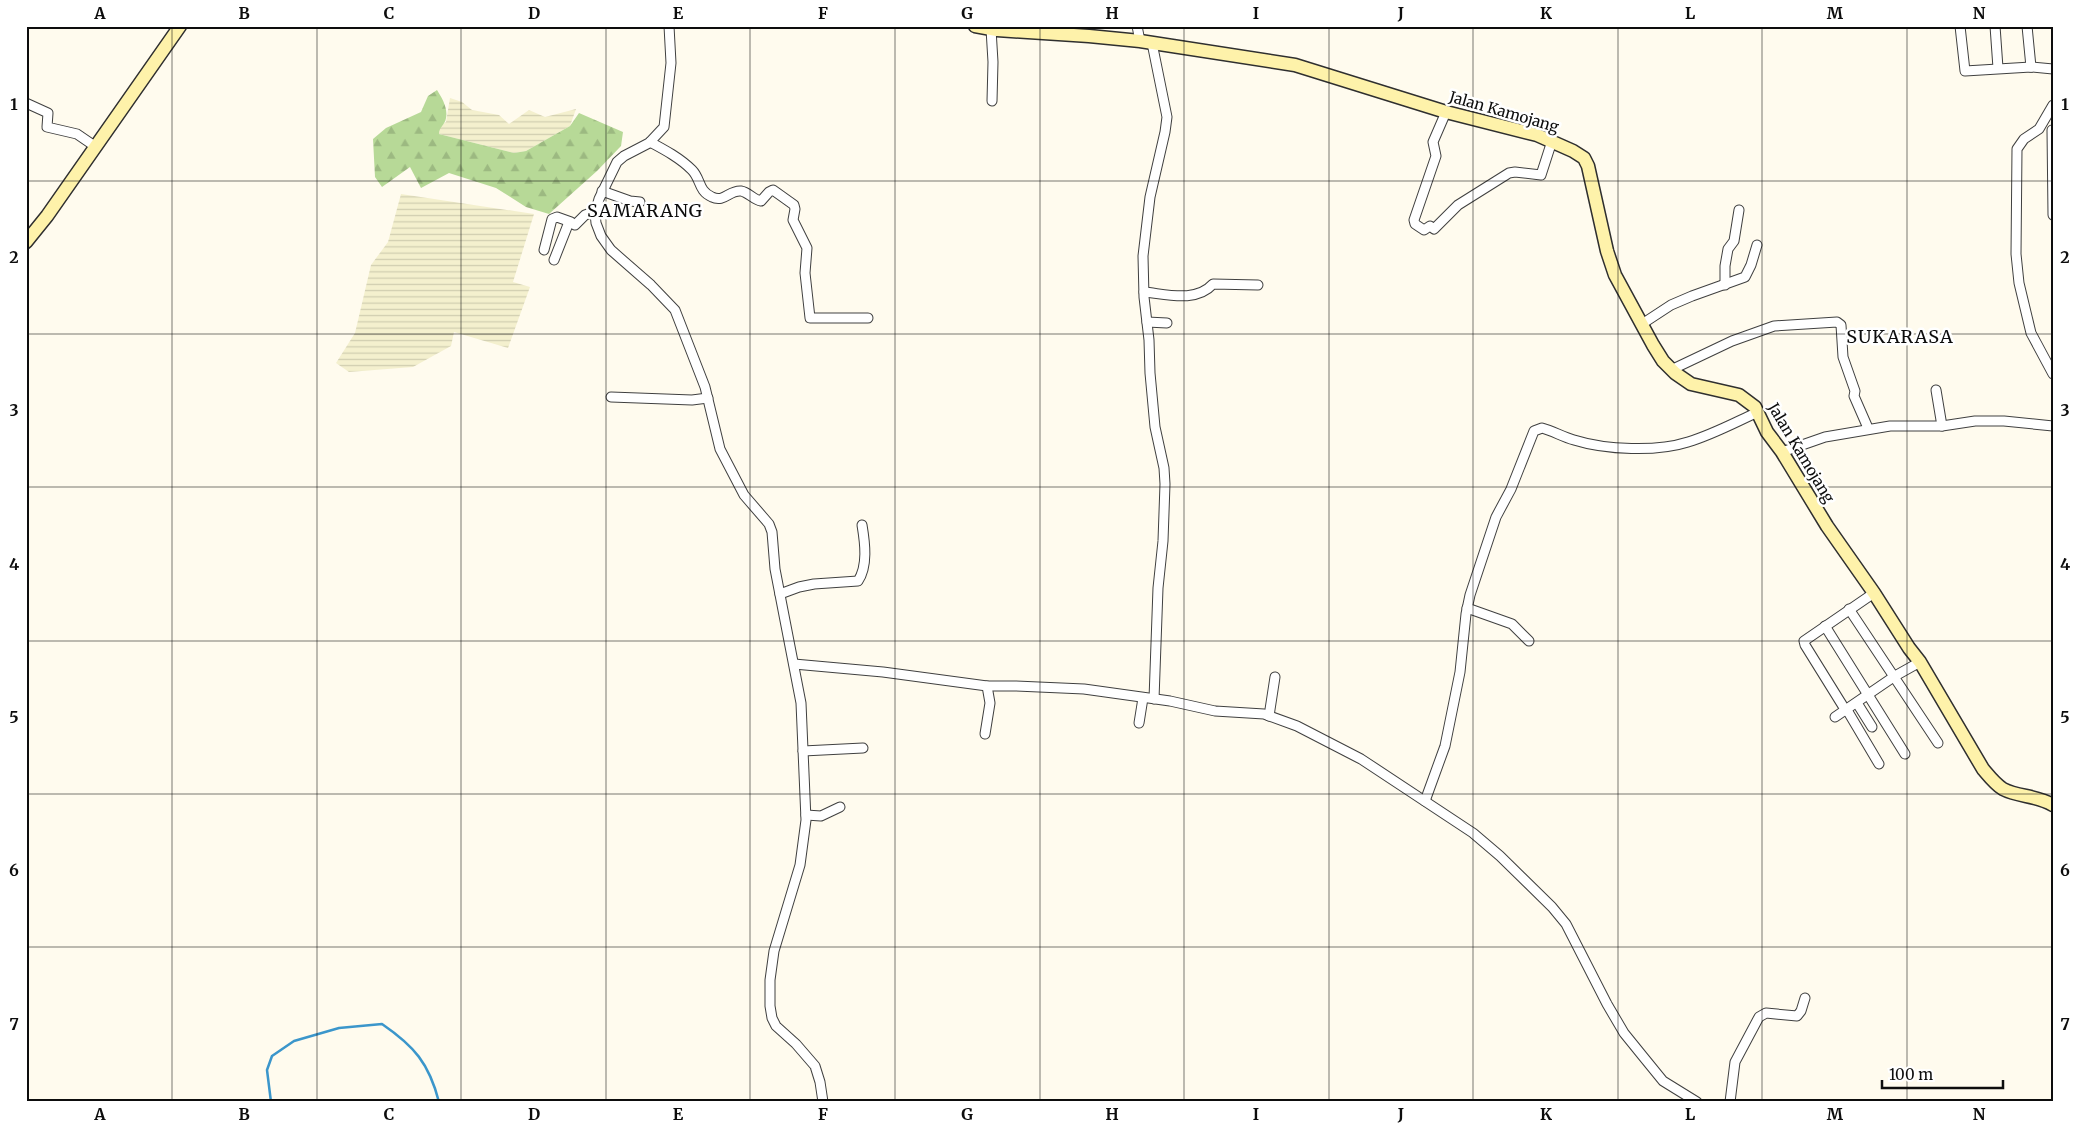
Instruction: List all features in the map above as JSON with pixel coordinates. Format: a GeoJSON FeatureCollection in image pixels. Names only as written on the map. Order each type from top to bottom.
{"type":"FeatureCollection","features":[{"type":"Feature","properties":{"kind":"main road"},"geometry":{"type":"LineString","coordinates":[[26,242],[96,147],[180,26]]}},
{"type":"Feature","properties":{"kind":"main road","name":"Jalan Kamojang"},"geometry":{"type":"LineString","coordinates":[[975,26],[1146,42],[1295,65],[1446,112],[1521,130],[1573,150],[1584,158],[1586,162],[1615,275],[1653,345],[1664,361],[1691,384],[1738,395],[1749,401],[1758,412],[1767,432],[1782,452],[1826,526],[1920,662],[1983,769],[1994,782],[2003,788],[2033,796],[2053,805]]}},
{"type":"Feature","properties":{"kind":"street"},"geometry":{"type":"LineString","coordinates":[[669,26],[671,64],[666,121],[662,131],[650,142],[619,160],[602,191],[596,211],[598,229],[611,250],[651,284],[675,310],[708,398],[720,449],[751,505],[771,529],[780,594],[801,703],[806,815],[800,864],[774,951],[769,998],[772,1018],[776,1026],[796,1044],[815,1066],[823,1102]]}},
{"type":"Feature","properties":{"kind":"street"},"geometry":{"type":"LineString","coordinates":[[1137,26],[1146,42],[1166,105],[1167,125],[1152,183],[1143,256],[1144,292],[1156,427],[1164,468],[1165,484],[1154,700]]}},
{"type":"Feature","properties":{"kind":"street"},"geometry":{"type":"LineString","coordinates":[[1960,26],[1965,71],[2031,67],[2053,69]]}},
{"type":"Feature","properties":{"kind":"street"},"geometry":{"type":"LineString","coordinates":[[1995,26],[1998,68]]}},
{"type":"Feature","properties":{"kind":"street"},"geometry":{"type":"LineString","coordinates":[[2027,26],[2031,67]]}},
{"type":"Feature","properties":{"kind":"street"},"geometry":{"type":"LineString","coordinates":[[991,29],[993,62],[992,101]]}},
{"type":"Feature","properties":{"kind":"street"},"geometry":{"type":"LineString","coordinates":[[26,103],[48,113],[47,126],[77,134],[96,147]]}},
{"type":"Feature","properties":{"kind":"street"},"geometry":{"type":"LineString","coordinates":[[2053,105],[2038,129],[2024,139],[2018,149],[2016,254],[2019,283],[2031,333],[2053,374]]}},
{"type":"Feature","properties":{"kind":"street"},"geometry":{"type":"LineString","coordinates":[[1446,112],[1433,142],[1436,156],[1414,220],[1415,224],[1424,230],[1430,226],[1434,230],[1458,205],[1509,173],[1541,174],[1552,142]]}},
{"type":"Feature","properties":{"kind":"street"},"geometry":{"type":"LineString","coordinates":[[2038,129],[2052,130],[2053,215]]}},
{"type":"Feature","properties":{"kind":"street"},"geometry":{"type":"LineString","coordinates":[[650,142],[686,164],[696,175],[700,188],[710,197],[715,199],[726,198],[740,191],[762,201],[773,190],[794,205],[793,220],[807,248],[805,273],[810,318],[868,318]]}},
{"type":"Feature","properties":{"kind":"street"},"geometry":{"type":"LineString","coordinates":[[602,191],[630,201],[640,202]]}},
{"type":"Feature","properties":{"kind":"street"},"geometry":{"type":"LineString","coordinates":[[1725,285],[1725,266],[1728,249],[1734,241],[1739,210]]}},
{"type":"Feature","properties":{"kind":"street"},"geometry":{"type":"LineString","coordinates":[[544,250],[552,219],[556,217],[576,225],[585,215],[596,211]]}},
{"type":"Feature","properties":{"kind":"street"},"geometry":{"type":"LineString","coordinates":[[554,260],[570,222]]}},
{"type":"Feature","properties":{"kind":"street"},"geometry":{"type":"LineString","coordinates":[[1642,324],[1671,305],[1692,296],[1740,281],[1748,274],[1757,245]]}},
{"type":"Feature","properties":{"kind":"street"},"geometry":{"type":"LineString","coordinates":[[1144,292],[1195,296],[1208,290],[1213,284],[1258,285]]}},
{"type":"Feature","properties":{"kind":"street"},"geometry":{"type":"LineString","coordinates":[[1147,322],[1167,323]]}},
{"type":"Feature","properties":{"kind":"street"},"geometry":{"type":"LineString","coordinates":[[1673,370],[1732,341],[1770,327],[1783,324],[1839,323],[1841,325],[1844,359],[1855,391],[1854,396],[1868,428]]}},
{"type":"Feature","properties":{"kind":"street"},"geometry":{"type":"LineString","coordinates":[[1936,390],[1942,426]]}},
{"type":"Feature","properties":{"kind":"street"},"geometry":{"type":"LineString","coordinates":[[611,397],[692,400],[708,398]]}},
{"type":"Feature","properties":{"kind":"street"},"geometry":{"type":"LineString","coordinates":[[1425,801],[1445,746],[1460,672],[1467,608],[1496,517],[1511,489],[1536,430],[1544,429],[1574,440],[1599,446],[1628,449],[1675,446],[1689,442],[1758,412]]}},
{"type":"Feature","properties":{"kind":"street"},"geometry":{"type":"LineString","coordinates":[[1782,452],[1816,439],[1868,428],[1906,425],[1942,426],[2004,421],[2053,426]]}},
{"type":"Feature","properties":{"kind":"street"},"geometry":{"type":"LineString","coordinates":[[780,594],[814,584],[858,581],[864,562],[865,540],[862,526]]}},
{"type":"Feature","properties":{"kind":"street"},"geometry":{"type":"LineString","coordinates":[[1874,594],[1804,640],[1803,643],[1880,764]]}},
{"type":"Feature","properties":{"kind":"street"},"geometry":{"type":"LineString","coordinates":[[1467,608],[1512,624],[1529,641]]}},
{"type":"Feature","properties":{"kind":"street"},"geometry":{"type":"LineString","coordinates":[[1850,609],[1938,743]]}},
{"type":"Feature","properties":{"kind":"street"},"geometry":{"type":"LineString","coordinates":[[1825,626],[1870,695],[1905,754]]}},
{"type":"Feature","properties":{"kind":"street"},"geometry":{"type":"LineString","coordinates":[[1835,717],[1870,695],[1895,676],[1920,662]]}},
{"type":"Feature","properties":{"kind":"street"},"geometry":{"type":"LineString","coordinates":[[794,664],[987,686],[1084,689],[1215,711],[1269,716],[1297,726],[1361,758],[1473,834],[1500,856],[1552,907],[1566,924],[1624,1033],[1660,1078],[1698,1102]]}},
{"type":"Feature","properties":{"kind":"street"},"geometry":{"type":"LineString","coordinates":[[1269,716],[1275,677]]}},
{"type":"Feature","properties":{"kind":"street"},"geometry":{"type":"LineString","coordinates":[[985,734],[990,704],[987,686]]}},
{"type":"Feature","properties":{"kind":"street"},"geometry":{"type":"LineString","coordinates":[[1139,723],[1144,698]]}},
{"type":"Feature","properties":{"kind":"street"},"geometry":{"type":"LineString","coordinates":[[1857,703],[1872,727]]}},
{"type":"Feature","properties":{"kind":"street"},"geometry":{"type":"LineString","coordinates":[[803,751],[863,748]]}},
{"type":"Feature","properties":{"kind":"street"},"geometry":{"type":"LineString","coordinates":[[806,815],[822,816],[840,807]]}},
{"type":"Feature","properties":{"kind":"street"},"geometry":{"type":"LineString","coordinates":[[1730,1102],[1735,1062],[1759,1017],[1770,1013],[1796,1016],[1801,1011],[1806,998]]}},
{"type":"Feature","properties":{"kind":"shaded area"},"geometry":{"type":"Polygon","coordinates":[[[450,98],[462,102],[472,110],[499,115],[509,124],[529,110],[545,117],[576,109],[570,126],[526,151],[514,153],[439,134],[439,127],[446,122],[450,98]]]}},
{"type":"Feature","properties":{"kind":"shaded area"},"geometry":{"type":"Polygon","coordinates":[[[401,194],[534,214],[513,282],[530,287],[508,348],[454,332],[451,346],[413,367],[349,372],[336,363],[355,333],[371,265],[388,242],[401,194]]]}},
{"type":"Feature","properties":{"kind":"green space"},"geometry":{"type":"Polygon","coordinates":[[[437,90],[446,111],[445,120],[439,134],[514,153],[526,151],[570,126],[579,113],[623,132],[621,146],[597,171],[549,214],[526,207],[496,188],[449,173],[421,188],[410,167],[382,187],[375,177],[373,139],[386,128],[421,112],[428,96],[437,90]]]}},
{"type":"Feature","properties":{"kind":"waterway"},"geometry":{"type":"LineString","coordinates":[[271,1102],[267,1070],[272,1056],[294,1041],[339,1028],[382,1024],[403,1040],[419,1057],[430,1076],[439,1102]]}},
{"type":"Feature","properties":{"kind":"district","name":"SAMARANG"},"geometry":{"type":"Point","coordinates":[645,211]}},
{"type":"Feature","properties":{"kind":"district","name":"SUKARASA"},"geometry":{"type":"Point","coordinates":[1900,337]}}]}
